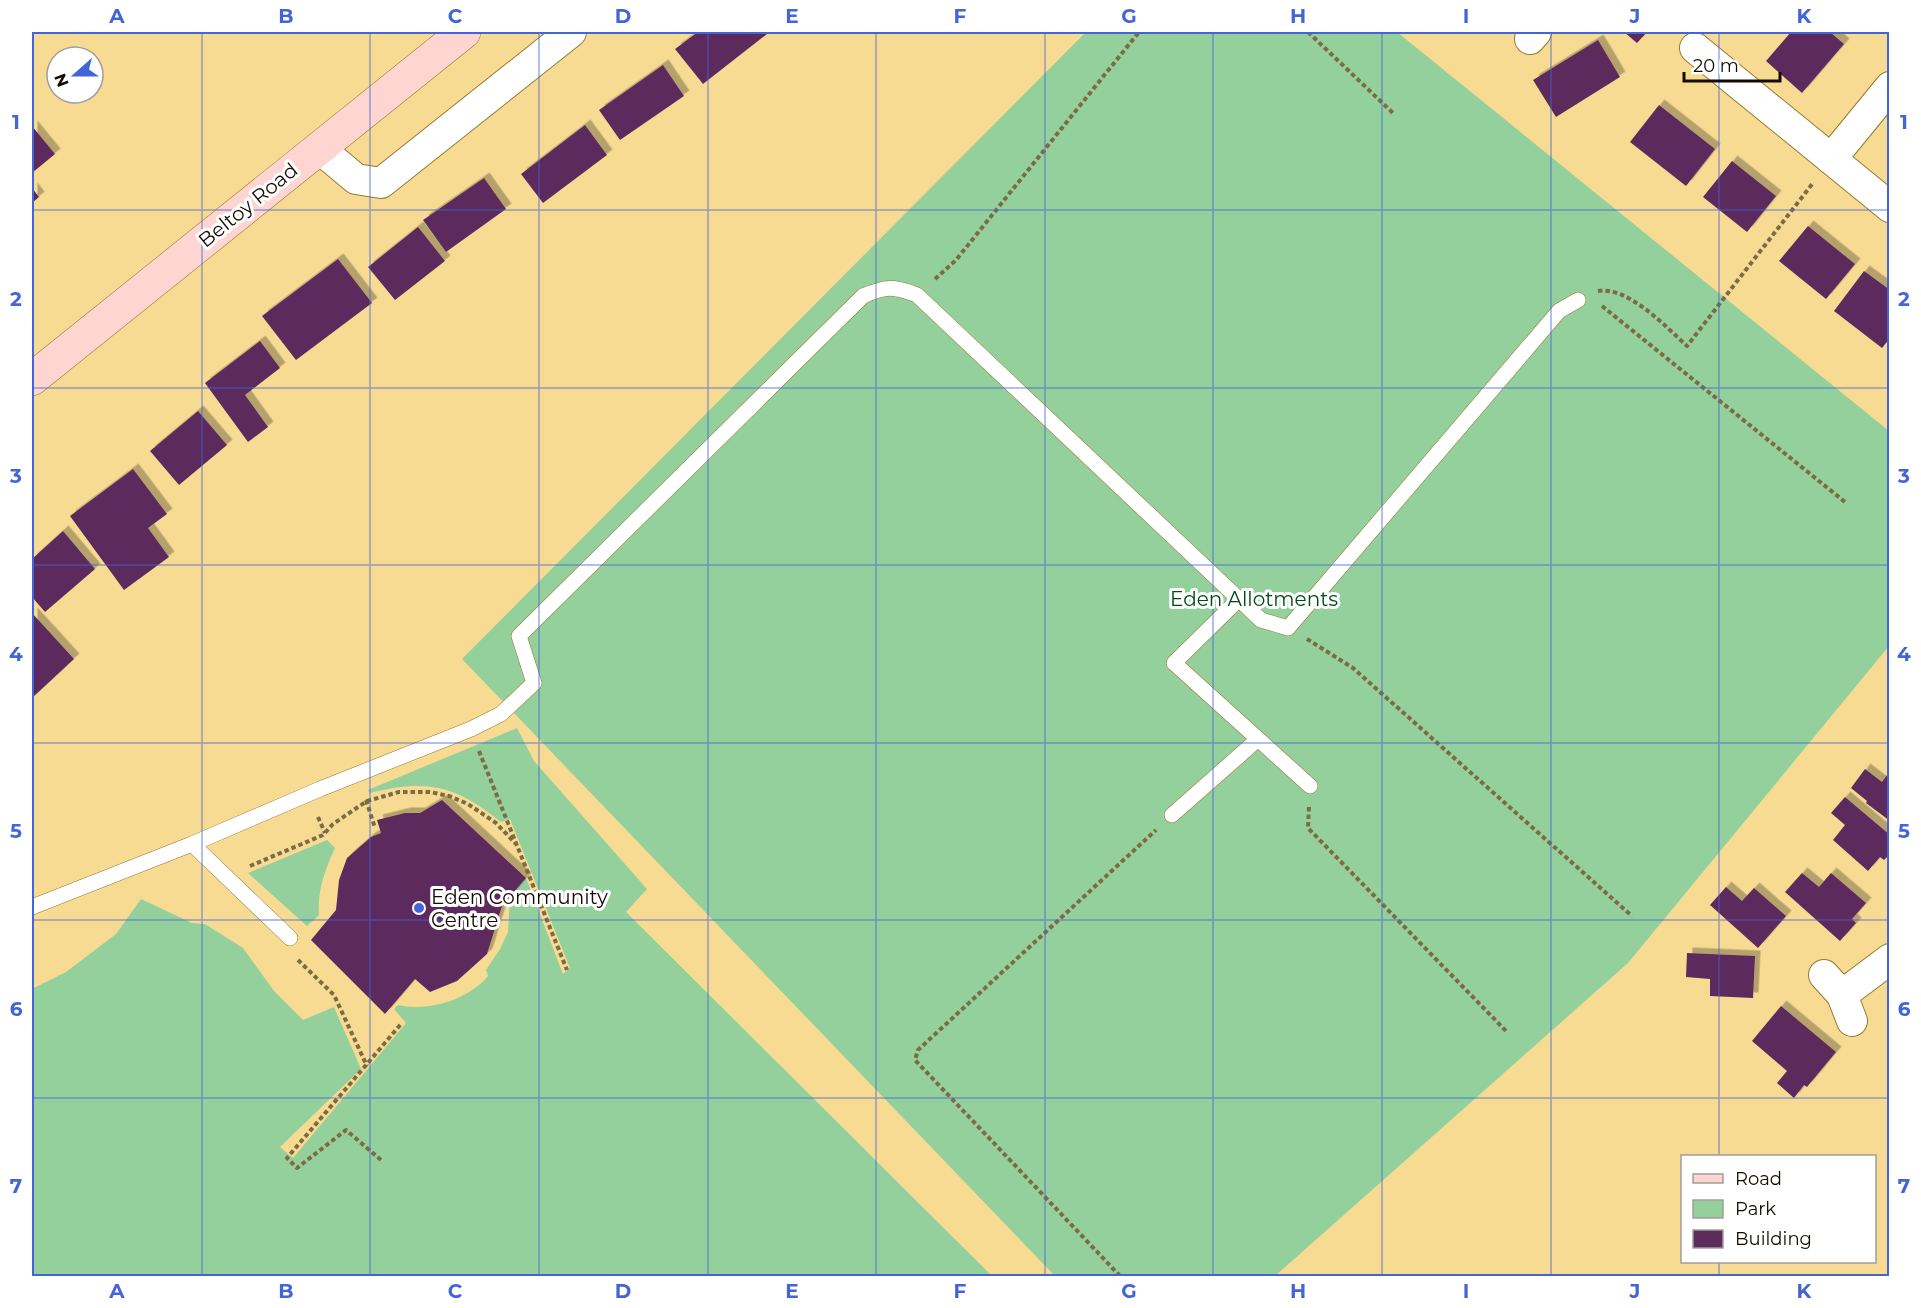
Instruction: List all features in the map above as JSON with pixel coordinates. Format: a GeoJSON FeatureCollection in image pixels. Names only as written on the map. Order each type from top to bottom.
{"type":"FeatureCollection","features":[{"type":"Feature","properties":{"kind":"main road","name":"Beltoy Road"},"geometry":{"type":"LineString","coordinates":[[32,380],[464,32]]}},
{"type":"Feature","properties":{"kind":"street"},"geometry":{"type":"LineString","coordinates":[[319,148],[356,178],[381,183],[571,32]]}},
{"type":"Feature","properties":{"kind":"street"},"geometry":{"type":"LineString","coordinates":[[1695,48],[1890,207]]}},
{"type":"Feature","properties":{"kind":"street"},"geometry":{"type":"LineString","coordinates":[[1831,159],[1890,87]]}},
{"type":"Feature","properties":{"kind":"street"},"geometry":{"type":"LineString","coordinates":[[1840,997],[1890,959]]}},
{"type":"Feature","properties":{"kind":"lane"},"geometry":{"type":"LineString","coordinates":[[32,907],[192,844],[320,789],[471,729],[501,714],[534,683],[519,636],[863,296],[885,287],[901,289],[917,295],[1261,620],[1288,628],[1559,311],[1578,300]]}},
{"type":"Feature","properties":{"kind":"lane"},"geometry":{"type":"LineString","coordinates":[[1239,599],[1174,663],[1310,786]]}},
{"type":"Feature","properties":{"kind":"lane"},"geometry":{"type":"LineString","coordinates":[[1172,815],[1257,740]]}},
{"type":"Feature","properties":{"kind":"lane"},"geometry":{"type":"LineString","coordinates":[[192,844],[290,938]]}},
{"type":"Feature","properties":{"kind":"path"},"geometry":{"type":"LineString","coordinates":[[917,295],[956,260],[1139,32]]}},
{"type":"Feature","properties":{"kind":"path"},"geometry":{"type":"LineString","coordinates":[[1308,32],[1394,113]]}},
{"type":"Feature","properties":{"kind":"path"},"geometry":{"type":"LineString","coordinates":[[1578,300],[1601,290],[1616,292],[1636,302],[1687,346],[1831,159]]}},
{"type":"Feature","properties":{"kind":"path"},"geometry":{"type":"LineString","coordinates":[[1578,300],[1598,302],[1845,502]]}},
{"type":"Feature","properties":{"kind":"path"},"geometry":{"type":"LineString","coordinates":[[1288,628],[1353,668],[1632,916]]}},
{"type":"Feature","properties":{"kind":"path"},"geometry":{"type":"LineString","coordinates":[[471,729],[567,970]]}},
{"type":"Feature","properties":{"kind":"path"},"geometry":{"type":"LineString","coordinates":[[1310,786],[1308,828],[1506,1031]]}},
{"type":"Feature","properties":{"kind":"path"},"geometry":{"type":"LineString","coordinates":[[240,871],[323,835],[333,824],[367,801],[399,792],[430,792],[449,796],[468,804],[484,814],[516,844]]}},
{"type":"Feature","properties":{"kind":"path"},"geometry":{"type":"LineString","coordinates":[[367,801],[375,828]]}},
{"type":"Feature","properties":{"kind":"path"},"geometry":{"type":"LineString","coordinates":[[1120,1276],[915,1060],[918,1050],[1172,815]]}},
{"type":"Feature","properties":{"kind":"path"},"geometry":{"type":"LineString","coordinates":[[290,938],[299,962],[334,995],[367,1066]]}},
{"type":"Feature","properties":{"kind":"path"},"geometry":{"type":"LineString","coordinates":[[381,1160],[346,1130],[297,1168],[287,1158],[401,1024]]}},
{"type":"Feature","properties":{"kind":"green space","name":"Eden Allotments"},"geometry":{"type":"Polygon","coordinates":[[[1086,32],[1397,32],[1889,431],[1889,646],[1628,963],[1275,1276],[1055,1276],[462,659],[1086,32]]]}},
{"type":"Feature","properties":{"kind":"green space"},"geometry":{"type":"Polygon","coordinates":[[[517,728],[534,761],[647,889],[626,912],[992,1276],[32,1276],[32,989],[66,972],[116,934],[141,899],[192,923],[205,924],[243,948],[274,991],[303,1020],[334,1007],[361,1069],[280,1147],[293,1158],[406,1023],[394,1009],[398,1005],[422,1007],[447,1002],[470,992],[488,976],[486,970],[508,932],[510,897],[526,878],[563,974],[570,968],[510,819],[501,822],[469,800],[440,788],[408,786],[370,793],[368,790],[517,728]]]}},
{"type":"Feature","properties":{"kind":"green space"},"geometry":{"type":"Polygon","coordinates":[[[327,840],[335,848],[323,881],[319,898],[319,915],[307,926],[248,873],[327,840]]]}},
{"type":"Feature","properties":{"kind":"building"},"geometry":{"type":"Polygon","coordinates":[[[698,32],[765,32],[767,34],[703,84],[675,49],[698,32]]]}},
{"type":"Feature","properties":{"kind":"building"},"geometry":{"type":"Polygon","coordinates":[[[1624,32],[1647,32],[1637,43],[1624,32]]]}},
{"type":"Feature","properties":{"kind":"building"},"geometry":{"type":"Polygon","coordinates":[[[1791,32],[1830,32],[1844,44],[1802,93],[1766,61],[1791,32]]]}},
{"type":"Feature","properties":{"kind":"building"},"geometry":{"type":"Polygon","coordinates":[[[1598,40],[1620,77],[1556,117],[1533,80],[1598,40]]]}},
{"type":"Feature","properties":{"kind":"building"},"geometry":{"type":"Polygon","coordinates":[[[663,65],[684,96],[620,140],[599,110],[663,65]]]}},
{"type":"Feature","properties":{"kind":"building"},"geometry":{"type":"Polygon","coordinates":[[[1659,105],[1715,149],[1686,186],[1630,142],[1659,105]]]}},
{"type":"Feature","properties":{"kind":"building"},"geometry":{"type":"Polygon","coordinates":[[[585,125],[607,155],[543,203],[521,174],[585,125]]]}},
{"type":"Feature","properties":{"kind":"building"},"geometry":{"type":"Polygon","coordinates":[[[32,126],[55,154],[32,173],[32,126]]]}},
{"type":"Feature","properties":{"kind":"building"},"geometry":{"type":"Polygon","coordinates":[[[1732,161],[1776,196],[1747,232],[1703,197],[1732,161]]]}},
{"type":"Feature","properties":{"kind":"building"},"geometry":{"type":"Polygon","coordinates":[[[484,178],[506,209],[446,252],[423,220],[484,178]]]}},
{"type":"Feature","properties":{"kind":"building"},"geometry":{"type":"Polygon","coordinates":[[[32,188],[39,197],[32,203],[32,188]]]}},
{"type":"Feature","properties":{"kind":"building"},"geometry":{"type":"Polygon","coordinates":[[[1808,226],[1855,264],[1826,299],[1779,261],[1808,226]]]}},
{"type":"Feature","properties":{"kind":"building"},"geometry":{"type":"Polygon","coordinates":[[[418,227],[445,261],[395,300],[368,267],[418,227]]]}},
{"type":"Feature","properties":{"kind":"building"},"geometry":{"type":"Polygon","coordinates":[[[338,259],[372,303],[296,360],[262,316],[338,259]]]}},
{"type":"Feature","properties":{"kind":"building"},"geometry":{"type":"Polygon","coordinates":[[[1864,271],[1890,290],[1890,338],[1882,348],[1834,311],[1864,271]]]}},
{"type":"Feature","properties":{"kind":"building"},"geometry":{"type":"Polygon","coordinates":[[[260,341],[280,368],[245,395],[268,427],[248,442],[205,383],[260,341]]]}},
{"type":"Feature","properties":{"kind":"building"},"geometry":{"type":"Polygon","coordinates":[[[198,411],[227,445],[179,485],[150,451],[198,411]]]}},
{"type":"Feature","properties":{"kind":"building"},"geometry":{"type":"Polygon","coordinates":[[[133,469],[167,514],[148,528],[169,557],[124,590],[70,516],[133,469]]]}},
{"type":"Feature","properties":{"kind":"building"},"geometry":{"type":"Polygon","coordinates":[[[63,531],[95,569],[45,612],[32,597],[32,559],[63,531]]]}},
{"type":"Feature","properties":{"kind":"building"},"geometry":{"type":"Polygon","coordinates":[[[32,613],[74,659],[32,698],[32,613]]]}},
{"type":"Feature","properties":{"kind":"building"},"geometry":{"type":"Polygon","coordinates":[[[1865,769],[1882,782],[1890,771],[1890,821],[1851,788],[1865,769]]]}},
{"type":"Feature","properties":{"kind":"building"},"geometry":{"type":"Polygon","coordinates":[[[1845,797],[1890,835],[1890,854],[1884,860],[1880,857],[1868,871],[1833,840],[1845,825],[1831,813],[1845,797]]]}},
{"type":"Feature","properties":{"kind":"building","name":"Eden Community Centre"},"geometry":{"type":"Polygon","coordinates":[[[442,800],[526,878],[502,906],[487,954],[457,981],[430,992],[415,979],[385,1014],[311,940],[336,910],[339,880],[347,858],[371,837],[381,833],[377,820],[405,813],[420,813],[442,800]]]}},
{"type":"Feature","properties":{"kind":"building"},"geometry":{"type":"Polygon","coordinates":[[[1802,873],[1819,887],[1831,873],[1866,903],[1852,919],[1856,923],[1840,941],[1785,892],[1802,873]]]}},
{"type":"Feature","properties":{"kind":"building"},"geometry":{"type":"Polygon","coordinates":[[[1726,887],[1742,901],[1754,888],[1786,916],[1758,948],[1710,905],[1726,887]]]}},
{"type":"Feature","properties":{"kind":"building"},"geometry":{"type":"Polygon","coordinates":[[[1687,953],[1755,956],[1753,998],[1710,996],[1710,979],[1686,977],[1687,953]]]}},
{"type":"Feature","properties":{"kind":"building"},"geometry":{"type":"Polygon","coordinates":[[[1781,1006],[1836,1052],[1807,1087],[1804,1085],[1794,1098],[1777,1083],[1787,1071],[1752,1041],[1781,1006]]]}},
{"type":"Feature","properties":{"kind":"place","name":"Eden Community Centre"},"geometry":{"type":"Point","coordinates":[419,908]}}]}
